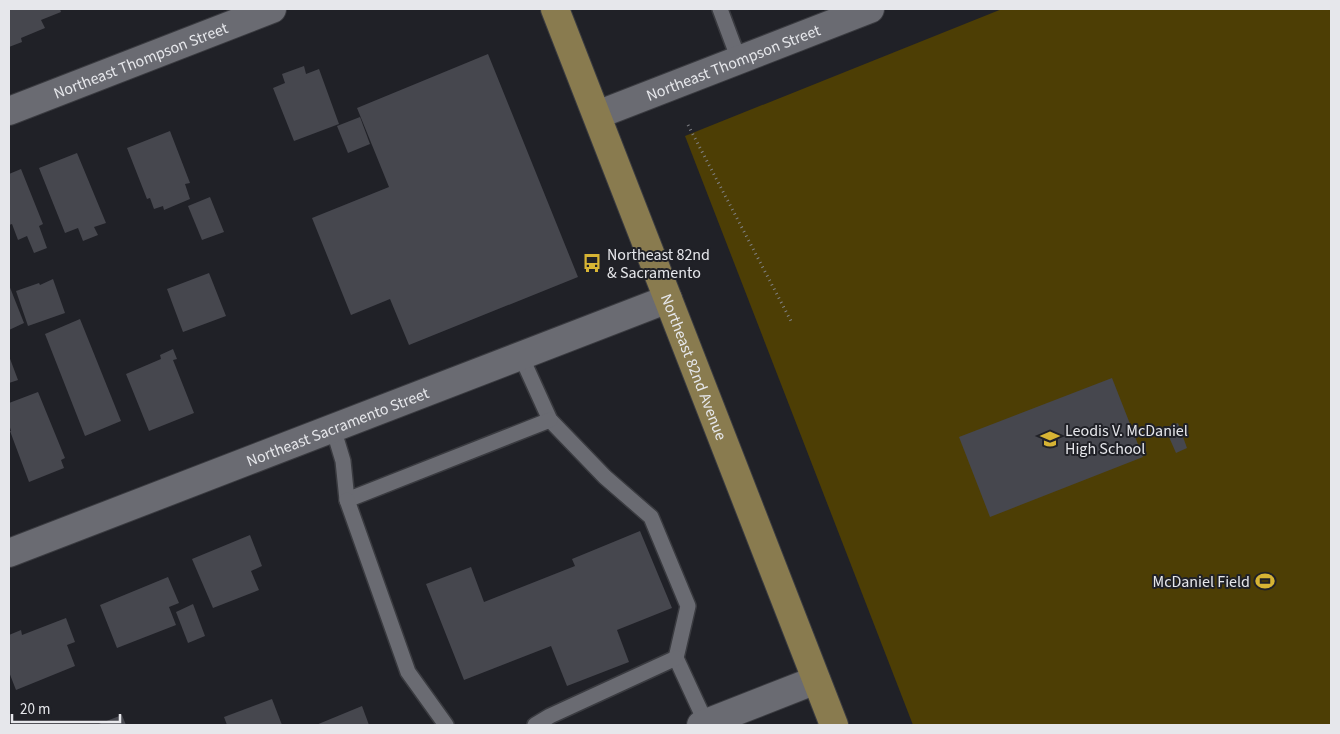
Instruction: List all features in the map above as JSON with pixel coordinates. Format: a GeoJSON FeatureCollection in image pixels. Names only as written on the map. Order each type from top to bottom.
{"type":"FeatureCollection","features":[{"type":"Feature","properties":{"kind":"main road","name":"Northeast 82nd Avenue"},"geometry":{"type":"LineString","coordinates":[[555,9],[834,725]]}},
{"type":"Feature","properties":{"kind":"street","name":"Northeast Thompson Street"},"geometry":{"type":"LineString","coordinates":[[9,111],[272,9]]}},
{"type":"Feature","properties":{"kind":"street","name":"Northeast Thompson Street"},"geometry":{"type":"LineString","coordinates":[[597,115],[870,9]]}},
{"type":"Feature","properties":{"kind":"street","name":"Northeast Sacramento Street"},"geometry":{"type":"LineString","coordinates":[[9,553],[668,299]]}},
{"type":"Feature","properties":{"kind":"street"},"geometry":{"type":"LineString","coordinates":[[703,724],[816,680]]}},
{"type":"Feature","properties":{"kind":"lane"},"geometry":{"type":"LineString","coordinates":[[720,9],[739,60]]}},
{"type":"Feature","properties":{"kind":"lane"},"geometry":{"type":"LineString","coordinates":[[521,356],[550,420],[605,478],[651,516],[688,606],[676,658],[703,724]]}},
{"type":"Feature","properties":{"kind":"lane"},"geometry":{"type":"LineString","coordinates":[[347,500],[550,420]]}},
{"type":"Feature","properties":{"kind":"lane"},"geometry":{"type":"LineString","coordinates":[[333,428],[343,460],[347,500],[408,672],[446,725]]}},
{"type":"Feature","properties":{"kind":"lane"},"geometry":{"type":"LineString","coordinates":[[535,725],[550,716],[676,658]]}},
{"type":"Feature","properties":{"kind":"path"},"geometry":{"type":"LineString","coordinates":[[688,125],[792,323]]}},
{"type":"Feature","properties":{"kind":"shaded area","name":"Leodis V. McDaniel High School"},"geometry":{"type":"Polygon","coordinates":[[[1002,9],[1331,9],[1331,725],[913,725],[685,136],[1002,9]]]}},
{"type":"Feature","properties":{"kind":"building"},"geometry":{"type":"Polygon","coordinates":[[[9,9],[60,9],[61,12],[41,20],[45,28],[21,38],[22,42],[9,47],[9,9]]]}},
{"type":"Feature","properties":{"kind":"building"},"geometry":{"type":"Polygon","coordinates":[[[488,54],[578,277],[409,345],[390,299],[351,315],[312,218],[389,187],[357,108],[488,54]]]}},
{"type":"Feature","properties":{"kind":"building"},"geometry":{"type":"Polygon","coordinates":[[[304,66],[306,74],[319,69],[339,124],[294,141],[273,88],[285,83],[282,74],[304,66]]]}},
{"type":"Feature","properties":{"kind":"building"},"geometry":{"type":"Polygon","coordinates":[[[360,117],[370,144],[348,153],[337,126],[360,117]]]}},
{"type":"Feature","properties":{"kind":"building"},"geometry":{"type":"Polygon","coordinates":[[[170,131],[190,183],[185,184],[190,199],[164,210],[163,206],[154,209],[150,198],[147,199],[127,148],[170,131]]]}},
{"type":"Feature","properties":{"kind":"building"},"geometry":{"type":"Polygon","coordinates":[[[77,153],[106,223],[94,227],[98,235],[83,241],[78,228],[65,233],[39,168],[77,153]]]}},
{"type":"Feature","properties":{"kind":"building"},"geometry":{"type":"Polygon","coordinates":[[[21,169],[43,224],[39,226],[47,248],[34,253],[27,236],[18,240],[12,224],[9,225],[9,174],[21,169]]]}},
{"type":"Feature","properties":{"kind":"building"},"geometry":{"type":"Polygon","coordinates":[[[210,197],[224,232],[202,240],[188,206],[210,197]]]}},
{"type":"Feature","properties":{"kind":"building"},"geometry":{"type":"Polygon","coordinates":[[[209,273],[226,316],[183,332],[167,289],[209,273]]]}},
{"type":"Feature","properties":{"kind":"building"},"geometry":{"type":"Polygon","coordinates":[[[53,279],[65,313],[28,326],[16,291],[39,283],[40,285],[53,279]]]}},
{"type":"Feature","properties":{"kind":"building"},"geometry":{"type":"Polygon","coordinates":[[[9,285],[24,323],[9,330],[9,285]]]}},
{"type":"Feature","properties":{"kind":"building"},"geometry":{"type":"Polygon","coordinates":[[[80,319],[121,421],[85,436],[45,334],[80,319]]]}},
{"type":"Feature","properties":{"kind":"building"},"geometry":{"type":"Polygon","coordinates":[[[173,349],[177,359],[173,360],[194,413],[149,431],[126,374],[161,359],[160,355],[173,349]]]}},
{"type":"Feature","properties":{"kind":"building"},"geometry":{"type":"Polygon","coordinates":[[[9,356],[18,380],[9,383],[9,356]]]}},
{"type":"Feature","properties":{"kind":"building"},"geometry":{"type":"Polygon","coordinates":[[[1112,378],[1143,457],[990,517],[959,437],[1112,378]]]}},
{"type":"Feature","properties":{"kind":"building"},"geometry":{"type":"Polygon","coordinates":[[[38,392],[65,458],[61,460],[64,468],[29,482],[10,431],[9,403],[38,392]]]}},
{"type":"Feature","properties":{"kind":"building"},"geometry":{"type":"Polygon","coordinates":[[[1178,423],[1187,448],[1176,453],[1165,428],[1178,423]]]}},
{"type":"Feature","properties":{"kind":"building"},"geometry":{"type":"Polygon","coordinates":[[[640,531],[672,608],[617,630],[629,662],[567,686],[551,646],[464,680],[426,584],[471,567],[484,602],[575,566],[572,559],[640,531]]]}},
{"type":"Feature","properties":{"kind":"building"},"geometry":{"type":"Polygon","coordinates":[[[250,535],[262,566],[251,571],[259,590],[213,608],[192,559],[250,535]]]}},
{"type":"Feature","properties":{"kind":"building"},"geometry":{"type":"Polygon","coordinates":[[[168,577],[179,603],[169,607],[176,625],[117,648],[100,605],[168,577]]]}},
{"type":"Feature","properties":{"kind":"building"},"geometry":{"type":"Polygon","coordinates":[[[193,604],[205,636],[188,643],[176,612],[193,604]]]}},
{"type":"Feature","properties":{"kind":"building"},"geometry":{"type":"Polygon","coordinates":[[[66,618],[75,642],[67,645],[75,666],[16,690],[9,672],[9,635],[21,630],[22,635],[66,618]]]}},
{"type":"Feature","properties":{"kind":"building"},"geometry":{"type":"Polygon","coordinates":[[[272,699],[282,725],[227,725],[224,717],[272,699]]]}},
{"type":"Feature","properties":{"kind":"building"},"geometry":{"type":"Polygon","coordinates":[[[362,706],[369,725],[316,725],[362,706]]]}},
{"type":"Feature","properties":{"kind":"building"},"geometry":{"type":"Polygon","coordinates":[[[122,715],[126,725],[96,725],[122,715]]]}},
{"type":"Feature","properties":{"kind":"place","name":"Northeast 82nd & Sacramento"},"geometry":{"type":"Point","coordinates":[592,263]}},
{"type":"Feature","properties":{"kind":"place","name":"Leodis V. McDaniel High School"},"geometry":{"type":"Point","coordinates":[1050,439]}},
{"type":"Feature","properties":{"kind":"place","name":"McDaniel Field"},"geometry":{"type":"Point","coordinates":[1265,581]}}]}
